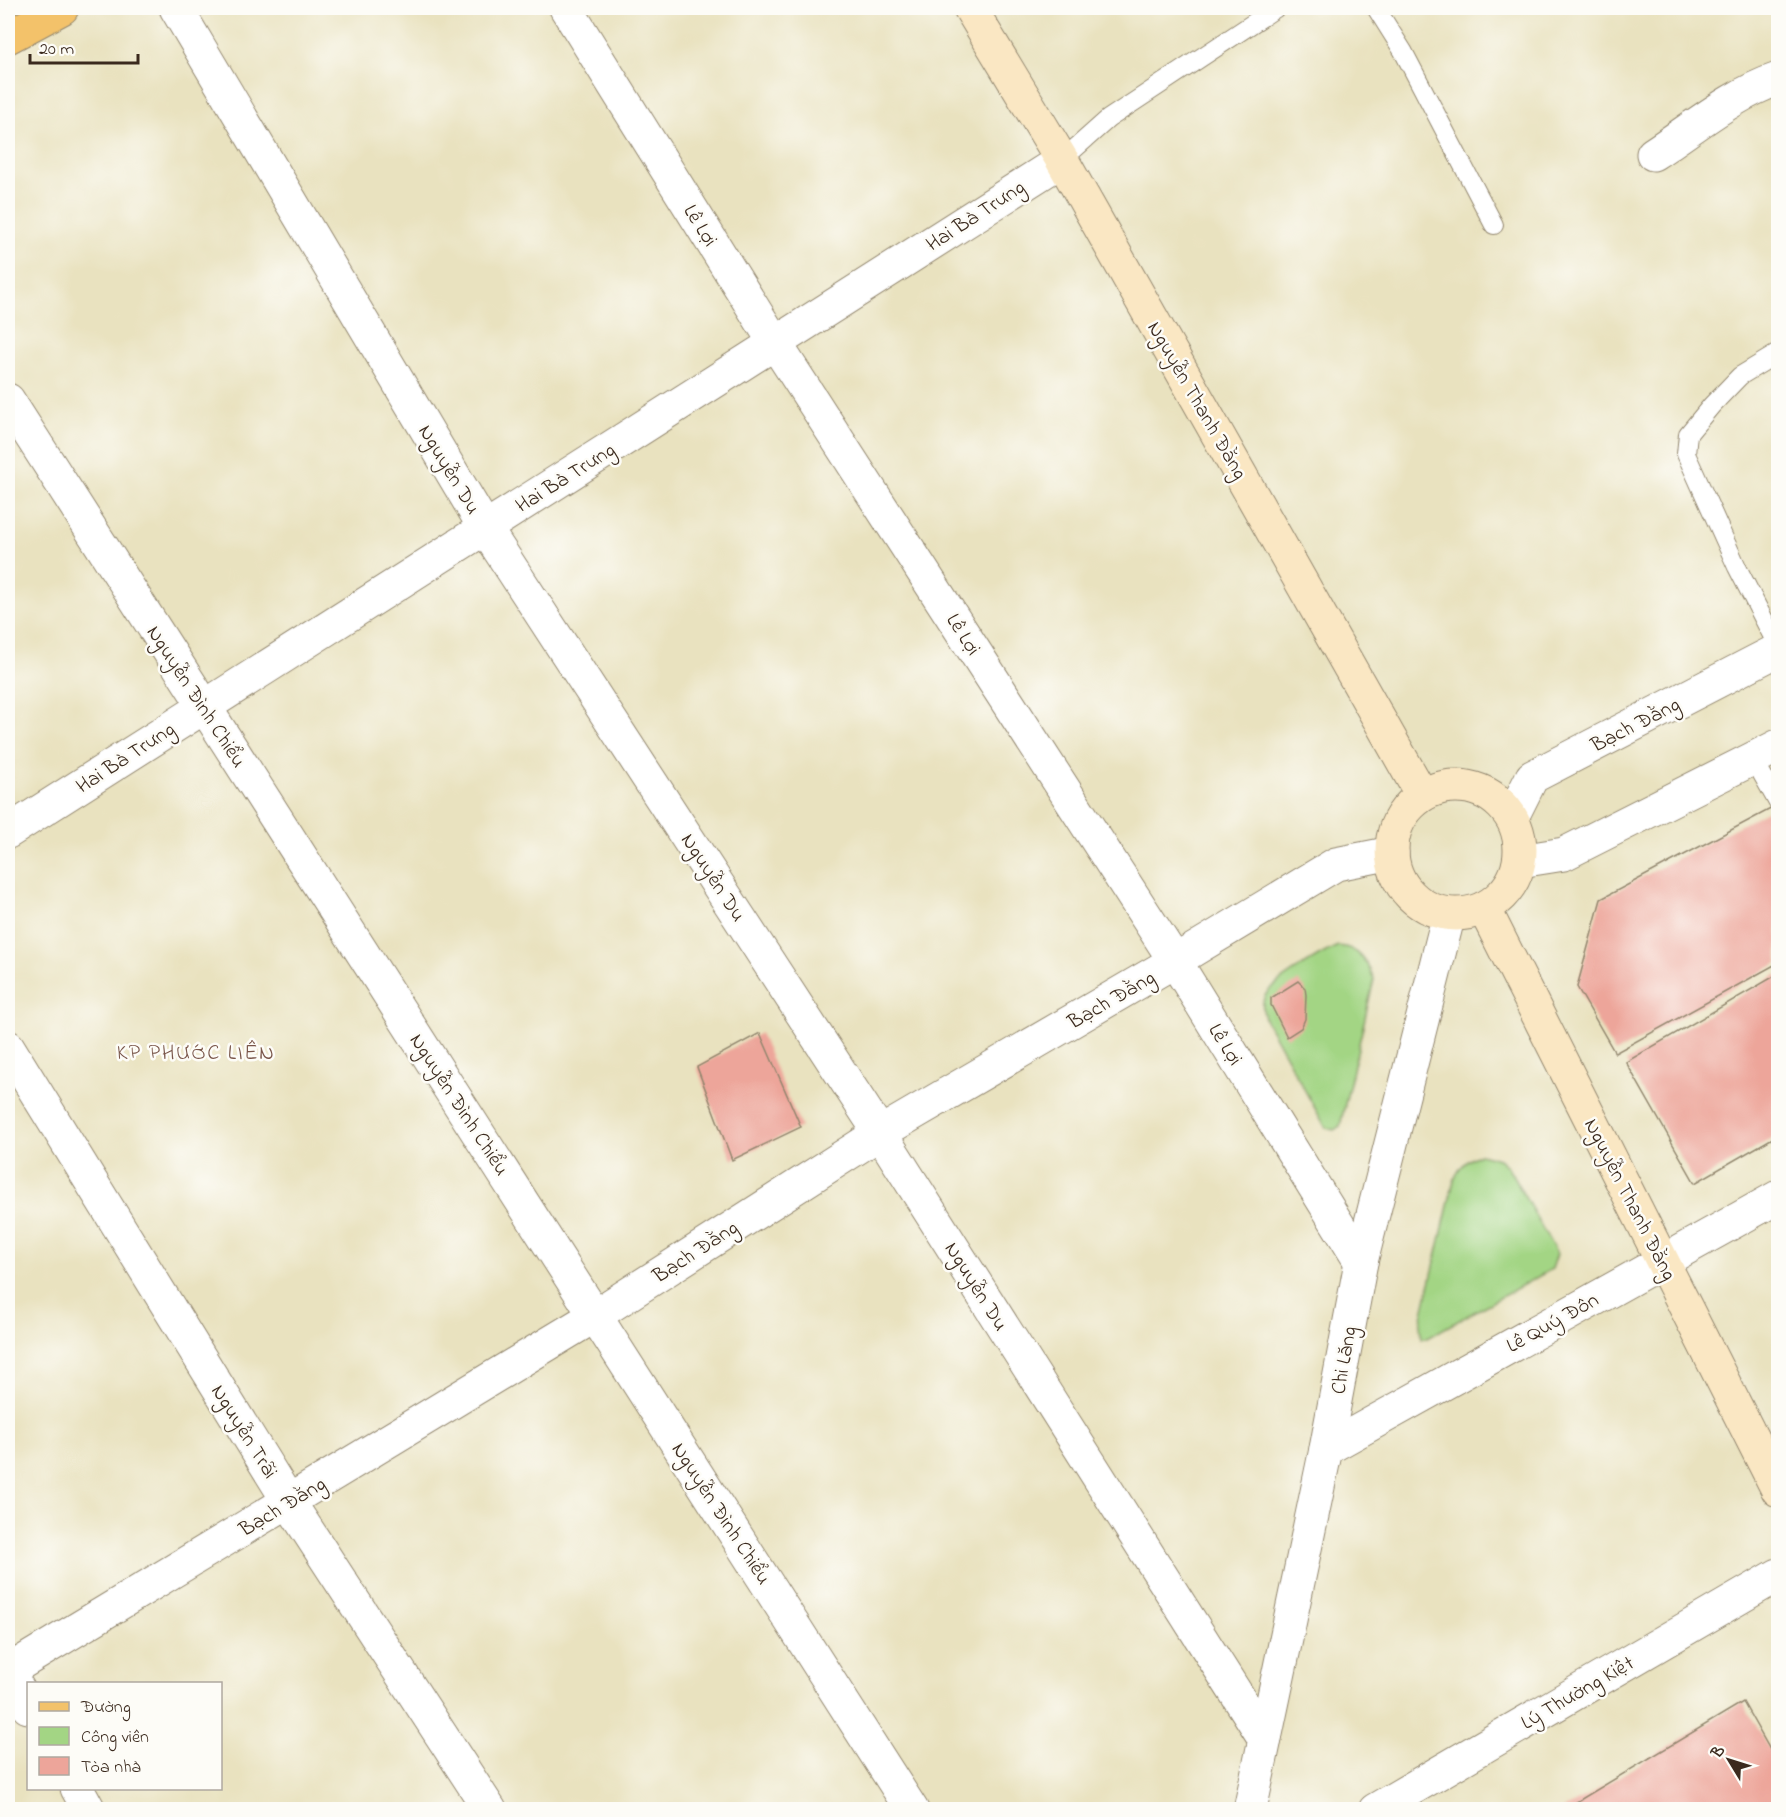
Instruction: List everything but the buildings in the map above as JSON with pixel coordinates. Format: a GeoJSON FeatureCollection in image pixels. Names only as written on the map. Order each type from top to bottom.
{"type":"FeatureCollection","features":[{"type":"Feature","properties":{"kind":"main road"},"geometry":{"type":"LineString","coordinates":[[8,37],[62,8]]}},
{"type":"Feature","properties":{"kind":"main road","name":"Nguyễn Thanh Đằng"},"geometry":{"type":"LineString","coordinates":[[970,8],[1062,160],[1422,795]]}},
{"type":"Feature","properties":{"kind":"main road"},"geometry":{"type":"LineString","coordinates":[[1446,786],[1472,787],[1495,798],[1512,817],[1520,838],[1520,861],[1507,889],[1484,908],[1467,914],[1449,914],[1431,909],[1416,900],[1403,886],[1392,853],[1394,836],[1409,806],[1422,795],[1446,786]]}},
{"type":"Feature","properties":{"kind":"main road","name":"Nguyễn Thanh Đằng"},"geometry":{"type":"LineString","coordinates":[[1484,908],[1779,1490]]}},
{"type":"Feature","properties":{"kind":"street","name":"Nguyễn Du"},"geometry":{"type":"LineString","coordinates":[[176,8],[485,528],[880,1133],[1265,1739]]}},
{"type":"Feature","properties":{"kind":"street","name":"Lê Lợi"},"geometry":{"type":"LineString","coordinates":[[566,8],[775,343],[1175,961],[1361,1262]]}},
{"type":"Feature","properties":{"kind":"street"},"geometry":{"type":"LineString","coordinates":[[1653,154],[1731,102],[1765,83],[1779,79]]}},
{"type":"Feature","properties":{"kind":"street","name":"Hai Bà Trưng"},"geometry":{"type":"LineString","coordinates":[[8,832],[1062,160]]}},
{"type":"Feature","properties":{"kind":"street","name":"Nguyễn Đình Chiểu"},"geometry":{"type":"LineString","coordinates":[[8,400],[912,1809]]}},
{"type":"Feature","properties":{"kind":"street","name":"Bạch Đằng"},"geometry":{"type":"LineString","coordinates":[[1512,817],[1532,777],[1779,649]]}},
{"type":"Feature","properties":{"kind":"street"},"geometry":{"type":"LineString","coordinates":[[1520,861],[1564,854],[1766,752]]}},
{"type":"Feature","properties":{"kind":"street","name":"Bạch Đằng"},"geometry":{"type":"LineString","coordinates":[[8,1671],[596,1315],[880,1133],[1175,961],[1335,864],[1392,853]]}},
{"type":"Feature","properties":{"kind":"street","name":"Chi Lăng"},"geometry":{"type":"LineString","coordinates":[[1250,1809],[1326,1449],[1361,1262],[1449,914]]}},
{"type":"Feature","properties":{"kind":"street","name":"Nguyễn Trãi"},"geometry":{"type":"LineString","coordinates":[[8,1047],[289,1502],[490,1809]]}},
{"type":"Feature","properties":{"kind":"street","name":"Lê Quý Đôn"},"geometry":{"type":"LineString","coordinates":[[1326,1449],[1661,1260],[1779,1197]]}},
{"type":"Feature","properties":{"kind":"street","name":"Lý Thường Kiệt"},"geometry":{"type":"LineString","coordinates":[[1375,1809],[1779,1575]]}},
{"type":"Feature","properties":{"kind":"street"},"geometry":{"type":"LineString","coordinates":[[8,1671],[27,1705]]}},
{"type":"Feature","properties":{"kind":"street"},"geometry":{"type":"LineString","coordinates":[[77,1790],[89,1809]]}},
{"type":"Feature","properties":{"kind":"lane"},"geometry":{"type":"LineString","coordinates":[[1062,160],[1108,119],[1276,8]]}},
{"type":"Feature","properties":{"kind":"lane"},"geometry":{"type":"LineString","coordinates":[[1376,8],[1403,51],[1494,225]]}},
{"type":"Feature","properties":{"kind":"lane"},"geometry":{"type":"LineString","coordinates":[[1779,353],[1740,376],[1712,405],[1688,434],[1686,454],[1737,567],[1779,649]]}},
{"type":"Feature","properties":{"kind":"lane"},"geometry":{"type":"LineString","coordinates":[[1766,752],[1779,803]]}},
{"type":"Feature","properties":{"kind":"green space"},"geometry":{"type":"Polygon","coordinates":[[[1338,946],[1357,952],[1374,979],[1340,1126],[1334,1130],[1326,1128],[1265,1019],[1263,1004],[1269,990],[1287,976],[1338,946]]]}},
{"type":"Feature","properties":{"kind":"green space"},"geometry":{"type":"Polygon","coordinates":[[[1480,1154],[1499,1159],[1508,1167],[1557,1254],[1552,1269],[1427,1338],[1422,1338],[1420,1326],[1454,1180],[1464,1164],[1480,1154]]]}},
{"type":"Feature","properties":{"kind":"district","name":"KP PHƯỚC LIÊN"},"geometry":{"type":"Point","coordinates":[196,1051]}}]}
